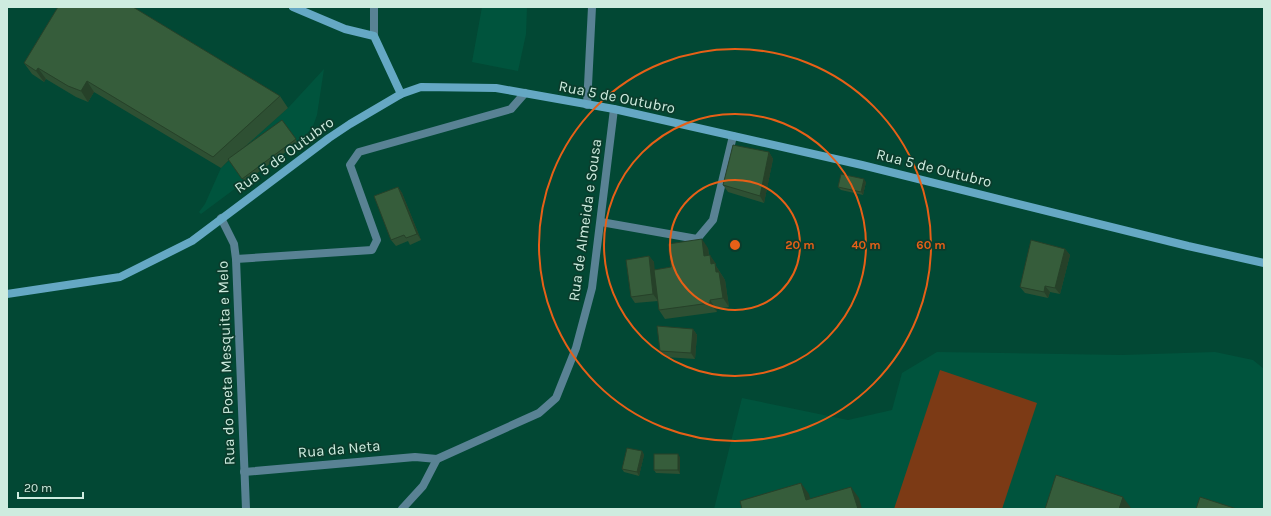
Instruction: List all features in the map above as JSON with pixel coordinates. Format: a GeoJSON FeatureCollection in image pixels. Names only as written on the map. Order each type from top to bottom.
{"type":"FeatureCollection","features":[{"type":"Feature","properties":{"kind":"street"},"geometry":{"type":"LineString","coordinates":[[293,7],[345,30],[374,36]]}},
{"type":"Feature","properties":{"kind":"street"},"geometry":{"type":"LineString","coordinates":[[374,7],[374,36],[401,94]]}},
{"type":"Feature","properties":{"kind":"street"},"geometry":{"type":"LineString","coordinates":[[587,105],[592,7]]}},
{"type":"Feature","properties":{"kind":"street","name":"Rua 5 de Outubro"},"geometry":{"type":"LineString","coordinates":[[7,294],[120,277],[192,241],[329,138],[401,94],[421,87],[496,88],[614,110],[862,165],[1188,246],[1264,263]]}},
{"type":"Feature","properties":{"kind":"street"},"geometry":{"type":"LineString","coordinates":[[236,259],[372,250],[377,240],[350,165],[359,152],[511,109],[525,93]]}},
{"type":"Feature","properties":{"kind":"street","name":"Rua de Almeida e Sousa"},"geometry":{"type":"LineString","coordinates":[[437,460],[539,413],[556,398],[576,348],[590,295],[601,222],[614,110]]}},
{"type":"Feature","properties":{"kind":"street"},"geometry":{"type":"LineString","coordinates":[[601,222],[697,239],[713,220],[733,136]]}},
{"type":"Feature","properties":{"kind":"street","name":"Rua do Poeta Mesquita e Melo"},"geometry":{"type":"LineString","coordinates":[[221,218],[234,244],[236,259],[246,509]]}},
{"type":"Feature","properties":{"kind":"street","name":"Rua da Neta"},"geometry":{"type":"LineString","coordinates":[[244,472],[415,457],[437,460]]}},
{"type":"Feature","properties":{"kind":"street"},"geometry":{"type":"LineString","coordinates":[[402,509],[423,486],[437,460]]}},
{"type":"Feature","properties":{"kind":"shaded area"},"geometry":{"type":"Polygon","coordinates":[[[482,7],[527,7],[526,34],[518,71],[472,62],[482,7]]]}},
{"type":"Feature","properties":{"kind":"shaded area"},"geometry":{"type":"Polygon","coordinates":[[[324,69],[317,115],[313,126],[304,137],[201,214],[199,212],[205,204],[221,168],[288,108],[324,69]]]}},
{"type":"Feature","properties":{"kind":"shaded area"},"geometry":{"type":"Polygon","coordinates":[[[937,352],[1122,355],[1215,352],[1253,360],[1264,369],[1264,509],[714,509],[742,398],[848,420],[892,410],[902,373],[937,352]]]}},
{"type":"Feature","properties":{"kind":"shaded area"},"geometry":{"type":"Polygon","coordinates":[[[940,370],[1037,403],[1002,509],[894,509],[940,370]]]}},
{"type":"Feature","properties":{"kind":"building"},"geometry":{"type":"Polygon","coordinates":[[[58,7],[133,7],[280,96],[213,157],[87,81],[81,91],[68,86],[38,68],[36,71],[24,63],[58,7]]]}},
{"type":"Feature","properties":{"kind":"building"},"geometry":{"type":"Polygon","coordinates":[[[282,120],[296,139],[242,179],[228,159],[282,120]]]}},
{"type":"Feature","properties":{"kind":"building"},"geometry":{"type":"Polygon","coordinates":[[[733,145],[769,152],[760,196],[723,185],[733,145]]]}},
{"type":"Feature","properties":{"kind":"building"},"geometry":{"type":"Polygon","coordinates":[[[841,174],[864,179],[861,192],[838,187],[841,174]]]}},
{"type":"Feature","properties":{"kind":"building"},"geometry":{"type":"Polygon","coordinates":[[[398,187],[417,234],[406,238],[404,235],[391,240],[374,196],[398,187]]]}},
{"type":"Feature","properties":{"kind":"building"},"geometry":{"type":"Polygon","coordinates":[[[702,239],[704,256],[710,255],[711,264],[715,263],[716,272],[719,272],[723,298],[710,300],[710,303],[659,310],[654,270],[671,267],[668,244],[702,239]]]}},
{"type":"Feature","properties":{"kind":"building"},"geometry":{"type":"Polygon","coordinates":[[[1031,240],[1065,249],[1055,288],[1045,286],[1044,292],[1020,287],[1031,240]]]}},
{"type":"Feature","properties":{"kind":"building"},"geometry":{"type":"Polygon","coordinates":[[[649,256],[653,294],[631,297],[626,260],[649,256]]]}},
{"type":"Feature","properties":{"kind":"building"},"geometry":{"type":"Polygon","coordinates":[[[657,326],[693,329],[691,353],[660,351],[657,326]]]}},
{"type":"Feature","properties":{"kind":"building"},"geometry":{"type":"Polygon","coordinates":[[[627,448],[642,451],[637,472],[622,469],[627,448]]]}},
{"type":"Feature","properties":{"kind":"building"},"geometry":{"type":"Polygon","coordinates":[[[654,454],[678,454],[678,470],[654,470],[654,454]]]}},
{"type":"Feature","properties":{"kind":"building"},"geometry":{"type":"Polygon","coordinates":[[[1056,475],[1123,497],[1119,509],[1045,509],[1056,475]]]}},
{"type":"Feature","properties":{"kind":"building"},"geometry":{"type":"Polygon","coordinates":[[[801,483],[806,500],[851,487],[858,509],[742,509],[740,501],[801,483]]]}},
{"type":"Feature","properties":{"kind":"building"},"geometry":{"type":"Polygon","coordinates":[[[1200,497],[1237,509],[1196,509],[1200,497]]]}}]}
